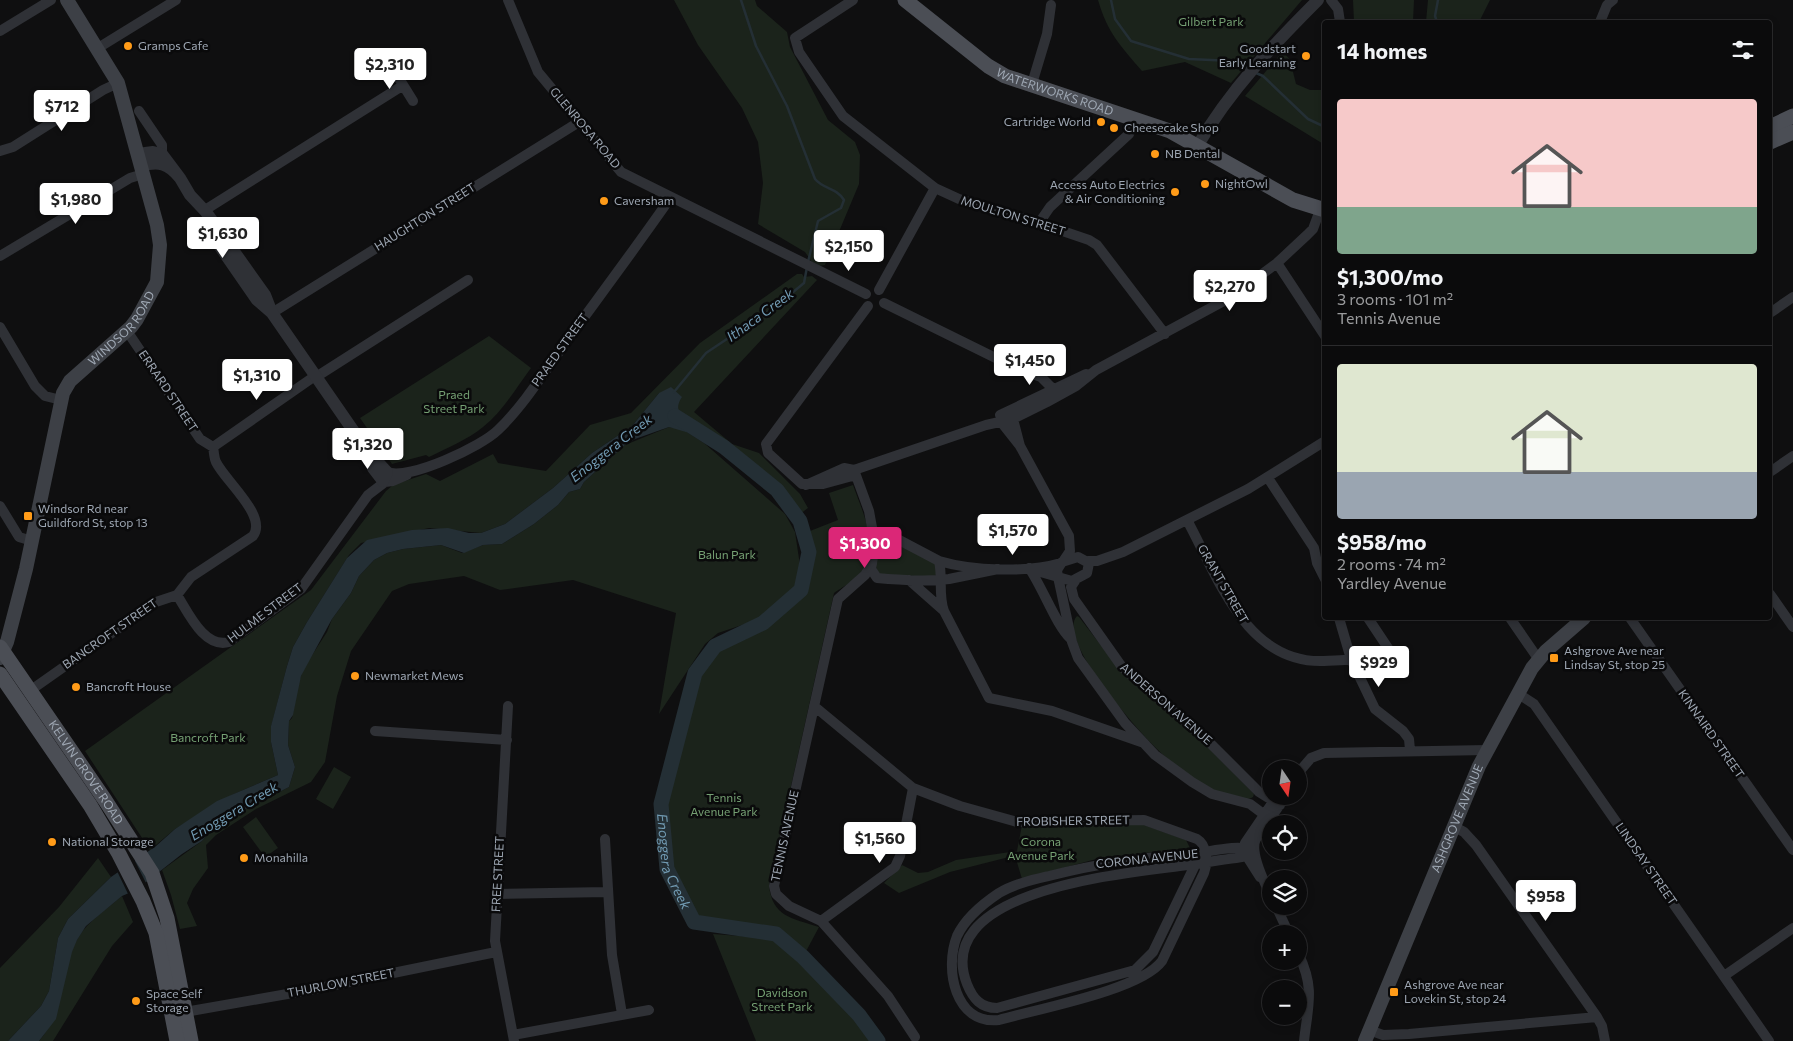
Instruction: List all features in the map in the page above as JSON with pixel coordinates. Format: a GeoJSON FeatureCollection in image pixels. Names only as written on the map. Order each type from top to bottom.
{"type":"FeatureCollection","features":[{"type":"Feature","properties":{"kind":"main road","name":"WINDSOR ROAD"},"geometry":{"type":"LineString","coordinates":[[1,652],[32,540],[61,400],[70,381],[127,331],[139,316],[156,285],[159,274],[159,234],[118,83],[67,0]]}},
{"type":"Feature","properties":{"kind":"main road","name":"WATERWORKS ROAD"},"geometry":{"type":"LineString","coordinates":[[905,0],[988,66],[1013,80],[1136,118],[1170,131],[1293,200],[1322,210]]}},
{"type":"Feature","properties":{"kind":"main road"},"geometry":{"type":"LineString","coordinates":[[1772,126],[1793,116]]}},
{"type":"Feature","properties":{"kind":"main road"},"geometry":{"type":"LineString","coordinates":[[1772,141],[1793,132]]}},
{"type":"Feature","properties":{"kind":"main road","name":"ASHGROVE AVENUE"},"geometry":{"type":"LineString","coordinates":[[1367,1036],[1453,826],[1487,750],[1517,693],[1539,660],[1582,620]]}},
{"type":"Feature","properties":{"kind":"main road","name":"KELVIN GROVE ROAD"},"geometry":{"type":"LineString","coordinates":[[1,652],[31,690],[152,873],[164,905],[191,1041]]}},
{"type":"Feature","properties":{"kind":"main road","name":"KELVIN GROVE ROAD"},"geometry":{"type":"LineString","coordinates":[[0,674],[90,805],[148,912],[160,949],[178,1041]]}},
{"type":"Feature","properties":{"kind":"street"},"geometry":{"type":"LineString","coordinates":[[0,31],[51,0]]}},
{"type":"Feature","properties":{"kind":"street"},"geometry":{"type":"LineString","coordinates":[[98,48],[176,0]]}},
{"type":"Feature","properties":{"kind":"street","name":"GLENROSA ROAD"},"geometry":{"type":"LineString","coordinates":[[508,0],[538,72],[621,172],[866,294]]}},
{"type":"Feature","properties":{"kind":"street","name":"MOULTON STREET"},"geometry":{"type":"LineString","coordinates":[[853,0],[795,38],[799,52],[843,116],[936,188],[959,200],[1039,223],[1089,240],[1097,245],[1165,334]]}},
{"type":"Feature","properties":{"kind":"street"},"geometry":{"type":"LineString","coordinates":[[1198,146],[1220,108],[1239,84],[1276,42],[1318,0]]}},
{"type":"Feature","properties":{"kind":"street"},"geometry":{"type":"LineString","coordinates":[[1331,0],[1338,9],[1340,20]]}},
{"type":"Feature","properties":{"kind":"street"},"geometry":{"type":"LineString","coordinates":[[1601,20],[1613,0]]}},
{"type":"Feature","properties":{"kind":"street"},"geometry":{"type":"LineString","coordinates":[[1031,87],[1047,34],[1051,5]]}},
{"type":"Feature","properties":{"kind":"street"},"geometry":{"type":"LineString","coordinates":[[390,64],[412,101]]}},
{"type":"Feature","properties":{"kind":"street"},"geometry":{"type":"LineString","coordinates":[[0,152],[13,147],[103,90],[118,83]]}},
{"type":"Feature","properties":{"kind":"street"},"geometry":{"type":"LineString","coordinates":[[202,212],[402,86]]}},
{"type":"Feature","properties":{"kind":"street"},"geometry":{"type":"LineString","coordinates":[[139,111],[161,144],[162,154],[180,178],[257,300],[272,313],[384,477]]}},
{"type":"Feature","properties":{"kind":"street"},"geometry":{"type":"LineString","coordinates":[[1039,223],[1050,207],[1129,134],[1136,118]]}},
{"type":"Feature","properties":{"kind":"street","name":"HAUGHTON STREET"},"geometry":{"type":"LineString","coordinates":[[272,313],[579,122]]}},
{"type":"Feature","properties":{"kind":"street"},"geometry":{"type":"LineString","coordinates":[[0,256],[130,178],[153,152],[162,154]]}},
{"type":"Feature","properties":{"kind":"street"},"geometry":{"type":"LineString","coordinates":[[140,165],[153,162],[161,163],[170,167],[180,178]]}},
{"type":"Feature","properties":{"kind":"street"},"geometry":{"type":"LineString","coordinates":[[879,290],[936,188]]}},
{"type":"Feature","properties":{"kind":"street","name":"PRAED STREET"},"geometry":{"type":"LineString","coordinates":[[384,477],[420,469],[472,447],[498,430],[537,382],[671,197]]}},
{"type":"Feature","properties":{"kind":"street"},"geometry":{"type":"LineString","coordinates":[[868,306],[767,440],[767,452],[801,482],[844,468],[855,473],[1006,418],[1231,297],[1277,263],[1310,232],[1322,210]]}},
{"type":"Feature","properties":{"kind":"street"},"geometry":{"type":"LineString","coordinates":[[1277,263],[1322,331]]}},
{"type":"Feature","properties":{"kind":"street"},"geometry":{"type":"LineString","coordinates":[[212,447],[316,376],[468,280]]}},
{"type":"Feature","properties":{"kind":"street"},"geometry":{"type":"LineString","coordinates":[[868,306],[865,300],[866,294],[872,289],[879,290],[884,295],[884,303]]}},
{"type":"Feature","properties":{"kind":"street"},"geometry":{"type":"LineString","coordinates":[[1772,312],[1793,297]]}},
{"type":"Feature","properties":{"kind":"street"},"geometry":{"type":"LineString","coordinates":[[868,306],[877,308],[884,303]]}},
{"type":"Feature","properties":{"kind":"street"},"geometry":{"type":"LineString","coordinates":[[884,303],[1018,369],[1051,394]]}},
{"type":"Feature","properties":{"kind":"street"},"geometry":{"type":"LineString","coordinates":[[0,327],[35,386],[45,396],[61,400]]}},
{"type":"Feature","properties":{"kind":"street","name":"ERRARD STREET"},"geometry":{"type":"LineString","coordinates":[[127,331],[200,439],[212,447],[216,462],[254,515],[257,525],[253,536],[191,577],[177,595]]}},
{"type":"Feature","properties":{"kind":"street"},"geometry":{"type":"LineString","coordinates":[[1006,418],[1068,536],[1090,564],[1088,571],[1078,579]]}},
{"type":"Feature","properties":{"kind":"street"},"geometry":{"type":"LineString","coordinates":[[1029,568],[1067,581],[1078,579],[1123,552],[1268,478],[1322,443]]}},
{"type":"Feature","properties":{"kind":"street"},"geometry":{"type":"LineString","coordinates":[[1772,471],[1793,456]]}},
{"type":"Feature","properties":{"kind":"street"},"geometry":{"type":"LineString","coordinates":[[855,473],[869,512],[875,545]]}},
{"type":"Feature","properties":{"kind":"street","name":"HULME STREET"},"geometry":{"type":"LineString","coordinates":[[177,595],[207,638],[216,643],[228,642],[300,589],[364,499],[384,477]]}},
{"type":"Feature","properties":{"kind":"street"},"geometry":{"type":"LineString","coordinates":[[1268,478],[1314,548],[1322,572]]}},
{"type":"Feature","properties":{"kind":"street"},"geometry":{"type":"LineString","coordinates":[[0,506],[19,537],[32,540]]}},
{"type":"Feature","properties":{"kind":"street"},"geometry":{"type":"LineString","coordinates":[[869,512],[879,526],[939,561],[998,569]]}},
{"type":"Feature","properties":{"kind":"street","name":"GRANT STREET"},"geometry":{"type":"LineString","coordinates":[[1188,520],[1239,616],[1254,634],[1274,648],[1301,660],[1351,659]]}},
{"type":"Feature","properties":{"kind":"street"},"geometry":{"type":"LineString","coordinates":[[889,533],[879,534],[875,545],[872,564],[873,575],[881,578],[942,580],[998,569],[1029,568],[1063,562],[1078,557],[1087,561],[1096,561],[1123,552]]}},
{"type":"Feature","properties":{"kind":"street"},"geometry":{"type":"LineString","coordinates":[[1068,536],[1070,549],[1057,569],[1072,640],[1080,663],[1126,723],[1160,759],[1202,789],[1216,795],[1244,802],[1265,815]]}},
{"type":"Feature","properties":{"kind":"street"},"geometry":{"type":"LineString","coordinates":[[1314,548],[1322,553]]}},
{"type":"Feature","properties":{"kind":"street"},"geometry":{"type":"LineString","coordinates":[[939,561],[942,580],[940,597],[944,611],[989,698],[1052,711],[1144,744]]}},
{"type":"Feature","properties":{"kind":"street","name":"TENNIS AVENUE"},"geometry":{"type":"LineString","coordinates":[[872,564],[853,586],[838,599],[774,886],[776,894],[789,906],[821,921],[888,996],[915,1038]]}},
{"type":"Feature","properties":{"kind":"street"},"geometry":{"type":"LineString","coordinates":[[1029,568],[1044,591],[1064,632],[1072,640]]}},
{"type":"Feature","properties":{"kind":"street"},"geometry":{"type":"LineString","coordinates":[[853,586],[881,578]]}},
{"type":"Feature","properties":{"kind":"street","name":"ANDERSON AVENUE"},"geometry":{"type":"LineString","coordinates":[[1078,579],[1071,586],[1072,595],[1122,667],[1210,743],[1262,792]]}},
{"type":"Feature","properties":{"kind":"street"},"geometry":{"type":"LineString","coordinates":[[908,580],[944,611]]}},
{"type":"Feature","properties":{"kind":"street","name":"BANCROFT STREET"},"geometry":{"type":"LineString","coordinates":[[31,690],[156,602],[177,595]]}},
{"type":"Feature","properties":{"kind":"street"},"geometry":{"type":"LineString","coordinates":[[1772,596],[1791,620]]}},
{"type":"Feature","properties":{"kind":"street"},"geometry":{"type":"LineString","coordinates":[[1068,617],[1073,611],[1083,612]]}},
{"type":"Feature","properties":{"kind":"street"},"geometry":{"type":"LineString","coordinates":[[1340,620],[1351,659],[1375,709],[1403,731],[1409,739],[1410,750]]}},
{"type":"Feature","properties":{"kind":"street"},"geometry":{"type":"LineString","coordinates":[[1369,620],[1400,666]]}},
{"type":"Feature","properties":{"kind":"street"},"geometry":{"type":"LineString","coordinates":[[1511,620],[1539,660]]}},
{"type":"Feature","properties":{"kind":"street","name":"KINNAIRD STREET"},"geometry":{"type":"LineString","coordinates":[[1631,620],[1793,850]]}},
{"type":"Feature","properties":{"kind":"street","name":"LINDSAY STREET"},"geometry":{"type":"LineString","coordinates":[[1517,693],[1534,704],[1769,1041]]}},
{"type":"Feature","properties":{"kind":"street","name":"FREE STREET"},"geometry":{"type":"LineString","coordinates":[[508,706],[497,894],[496,952],[514,1038]]}},
{"type":"Feature","properties":{"kind":"street","name":"FROBISHER STREET"},"geometry":{"type":"LineString","coordinates":[[814,706],[913,788],[1009,821],[1144,820],[1200,840],[1206,858]]}},
{"type":"Feature","properties":{"kind":"street"},"geometry":{"type":"LineString","coordinates":[[1106,731],[1122,732],[1125,730],[1126,723]]}},
{"type":"Feature","properties":{"kind":"street"},"geometry":{"type":"LineString","coordinates":[[374,732],[507,740]]}},
{"type":"Feature","properties":{"kind":"street"},"geometry":{"type":"LineString","coordinates":[[1308,761],[1321,753],[1487,750]]}},
{"type":"Feature","properties":{"kind":"street"},"geometry":{"type":"LineString","coordinates":[[821,921],[895,867],[900,856],[913,788]]}},
{"type":"Feature","properties":{"kind":"street"},"geometry":{"type":"LineString","coordinates":[[1244,802],[1255,800],[1257,789]]}},
{"type":"Feature","properties":{"kind":"street"},"geometry":{"type":"LineString","coordinates":[[1262,826],[1248,851],[1252,867],[1262,880]]}},
{"type":"Feature","properties":{"kind":"street"},"geometry":{"type":"LineString","coordinates":[[1453,826],[1464,832],[1476,845],[1597,1017],[1602,1026],[1605,1041]]}},
{"type":"Feature","properties":{"kind":"street"},"geometry":{"type":"LineString","coordinates":[[605,839],[612,955],[622,1014]]}},
{"type":"Feature","properties":{"kind":"street","name":"CORONA AVENUE"},"geometry":{"type":"LineString","coordinates":[[1206,858],[1202,877],[1162,961],[1154,970],[1125,985],[989,1021],[974,1016],[959,997],[954,985],[951,958],[958,935],[967,921],[1000,893],[1014,886],[1083,866],[1140,858],[1206,858],[1248,851]]}},
{"type":"Feature","properties":{"kind":"street"},"geometry":{"type":"LineString","coordinates":[[1195,864],[1206,858]]}},
{"type":"Feature","properties":{"kind":"street","name":"CORONA AVENUE"},"geometry":{"type":"LineString","coordinates":[[1195,864],[1153,952],[1135,970],[1005,1007],[990,1008],[978,1003],[965,978],[964,955],[968,942],[994,912],[1020,898],[1087,880],[1195,864]]}},
{"type":"Feature","properties":{"kind":"street"},"geometry":{"type":"LineString","coordinates":[[497,894],[607,892]]}},
{"type":"Feature","properties":{"kind":"street"},"geometry":{"type":"LineString","coordinates":[[1724,976],[1793,928]]}},
{"type":"Feature","properties":{"kind":"street","name":"THURLOW STREET"},"geometry":{"type":"LineString","coordinates":[[185,1012],[310,990],[496,952]]}},
{"type":"Feature","properties":{"kind":"street"},"geometry":{"type":"LineString","coordinates":[[1304,1041],[1310,986],[1306,970]]}},
{"type":"Feature","properties":{"kind":"street"},"geometry":{"type":"LineString","coordinates":[[1005,1007],[1009,1017]]}},
{"type":"Feature","properties":{"kind":"street"},"geometry":{"type":"LineString","coordinates":[[514,1038],[622,1014],[650,1010]]}},
{"type":"Feature","properties":{"kind":"street"},"geometry":{"type":"LineString","coordinates":[[1367,1036],[1597,1017]]}},
{"type":"Feature","properties":{"kind":"green space"},"geometry":{"type":"Polygon","coordinates":[[[674,0],[755,0],[757,6],[787,32],[790,47],[828,120],[855,142],[860,155],[859,184],[825,265],[819,266],[812,262],[805,252],[758,224],[763,183],[758,142],[742,108],[698,45],[674,0]]]}},
{"type":"Feature","properties":{"kind":"green space","name":"Gilbert Park"},"geometry":{"type":"Polygon","coordinates":[[[1098,0],[1302,0],[1231,83],[1185,62],[1142,71],[1111,31],[1098,0]]]}},
{"type":"Feature","properties":{"kind":"green space"},"geometry":{"type":"Polygon","coordinates":[[[1353,0],[1414,0],[1413,20],[1354,20],[1353,0]]]}},
{"type":"Feature","properties":{"kind":"green space"},"geometry":{"type":"Polygon","coordinates":[[[1428,0],[1490,0],[1480,20],[1426,20],[1428,0]]]}},
{"type":"Feature","properties":{"kind":"green space"},"geometry":{"type":"Polygon","coordinates":[[[1283,51],[1290,60],[1296,84],[1310,90],[1322,90],[1322,143],[1245,96],[1283,51]]]}},
{"type":"Feature","properties":{"kind":"green space","name":"Bancroft Park"},"geometry":{"type":"Polygon","coordinates":[[[797,274],[802,274],[804,277],[812,276],[817,280],[694,412],[732,444],[759,453],[800,494],[808,508],[800,514],[788,499],[760,474],[683,418],[678,411],[678,403],[659,393],[632,426],[592,453],[553,488],[505,524],[481,533],[429,528],[361,543],[349,555],[293,647],[271,727],[271,742],[278,775],[234,794],[175,829],[150,850],[85,751],[311,590],[386,491],[393,485],[426,474],[440,481],[493,454],[498,463],[546,471],[590,425],[631,413],[700,343],[797,274]]]}},
{"type":"Feature","properties":{"kind":"green space","name":"Praed Street Park"},"geometry":{"type":"Polygon","coordinates":[[[489,336],[531,368],[509,399],[490,421],[464,440],[429,457],[426,455],[392,464],[360,418],[489,336]]]}},
{"type":"Feature","properties":{"kind":"green space","name":"Balun Park"},"geometry":{"type":"Polygon","coordinates":[[[669,427],[682,429],[704,443],[785,514],[795,532],[801,572],[795,590],[754,621],[718,633],[705,644],[659,714],[676,613],[573,580],[500,590],[464,576],[409,584],[392,591],[351,651],[337,696],[325,762],[311,782],[256,809],[216,835],[206,845],[208,868],[193,889],[187,903],[197,926],[180,929],[162,870],[202,841],[218,821],[289,787],[295,767],[288,745],[289,721],[292,718],[299,681],[305,666],[327,632],[332,619],[351,593],[359,576],[374,560],[387,553],[403,549],[441,545],[462,553],[483,545],[502,544],[534,524],[558,505],[569,492],[580,489],[584,482],[625,445],[669,427]]]}},
{"type":"Feature","properties":{"kind":"green space","name":"Tennis Avenue Park"},"geometry":{"type":"Polygon","coordinates":[[[853,485],[868,530],[869,554],[866,565],[859,575],[834,593],[769,885],[774,904],[779,910],[792,918],[819,927],[803,957],[776,934],[694,922],[667,869],[661,804],[695,673],[715,646],[763,623],[801,590],[809,552],[800,521],[810,531],[838,520],[829,493],[853,485]]]}},
{"type":"Feature","properties":{"kind":"green space"},"geometry":{"type":"Polygon","coordinates":[[[882,536],[936,564],[937,574],[933,577],[877,574],[876,554],[882,536]]]}},
{"type":"Feature","properties":{"kind":"green space"},"geometry":{"type":"Polygon","coordinates":[[[1077,616],[1113,661],[1176,715],[1254,794],[1253,797],[1248,799],[1220,793],[1196,781],[1166,758],[1141,733],[1100,681],[1077,643],[1073,627],[1077,616]]]}},
{"type":"Feature","properties":{"kind":"green space"},"geometry":{"type":"Polygon","coordinates":[[[334,767],[351,777],[333,809],[316,799],[334,767]]]}},
{"type":"Feature","properties":{"kind":"green space"},"geometry":{"type":"Polygon","coordinates":[[[256,817],[278,848],[265,857],[243,827],[256,817]]]}},
{"type":"Feature","properties":{"kind":"green space","name":"Corona Avenue Park"},"geometry":{"type":"Polygon","coordinates":[[[1141,824],[1186,840],[1190,848],[1100,858],[1022,879],[1016,859],[1009,857],[950,872],[899,893],[884,883],[902,865],[918,873],[928,872],[956,860],[1017,851],[1022,825],[1141,824]]]}},
{"type":"Feature","properties":{"kind":"green space"},"geometry":{"type":"Polygon","coordinates":[[[98,858],[111,877],[68,919],[58,938],[49,991],[41,1006],[8,1041],[0,1041],[0,968],[59,907],[98,858]]]}},
{"type":"Feature","properties":{"kind":"green space"},"geometry":{"type":"Polygon","coordinates":[[[122,896],[133,922],[112,946],[53,1041],[39,1041],[53,1017],[67,964],[78,938],[92,921],[122,896]]]}},
{"type":"Feature","properties":{"kind":"green space","name":"Davidson Street Park"},"geometry":{"type":"Polygon","coordinates":[[[713,934],[779,939],[851,1015],[870,1041],[756,1041],[713,934]]]}},
{"type":"Feature","properties":{"kind":"water"},"geometry":{"type":"Polygon","coordinates":[[[671,387],[682,397],[678,409],[692,425],[686,432],[669,427],[635,439],[625,445],[584,482],[580,489],[569,492],[558,505],[534,524],[502,544],[483,545],[464,553],[441,545],[403,549],[387,553],[374,560],[359,576],[351,593],[332,619],[301,676],[293,715],[289,721],[288,745],[295,767],[289,787],[218,821],[202,841],[136,890],[122,896],[86,926],[72,952],[56,1019],[39,1041],[8,1041],[41,1006],[49,991],[58,938],[68,919],[111,877],[156,846],[175,829],[217,801],[278,775],[271,742],[271,726],[293,647],[347,558],[367,540],[412,530],[448,528],[469,533],[481,533],[505,524],[553,488],[592,453],[632,426],[659,393],[671,387]]]}},
{"type":"Feature","properties":{"kind":"pier"},"geometry":{"type":"Polygon","coordinates":[[[134,859],[147,885],[129,896],[117,871],[134,859]]]}},
{"type":"Feature","properties":{"kind":"waterway","name":"Ithaca Creek"},"geometry":{"type":"LineString","coordinates":[[741,0],[756,46],[787,106],[815,179],[838,193],[844,200],[841,208],[818,221],[808,262]]}},
{"type":"Feature","properties":{"kind":"waterway","name":"Ithaca Creek"},"geometry":{"type":"LineString","coordinates":[[1111,0],[1115,19],[1131,41],[1189,59],[1233,61],[1247,68]]}},
{"type":"Feature","properties":{"kind":"waterway","name":"Ithaca Creek"},"geometry":{"type":"LineString","coordinates":[[1436,20],[1435,16],[1438,0]]}},
{"type":"Feature","properties":{"kind":"waterway","name":"Ithaca Creek"},"geometry":{"type":"LineString","coordinates":[[1256,73],[1263,76],[1308,119],[1322,126]]}},
{"type":"Feature","properties":{"kind":"waterway","name":"Ithaca Creek"},"geometry":{"type":"LineString","coordinates":[[674,392],[706,353],[775,307],[804,283],[807,267]]}},
{"type":"Feature","properties":{"kind":"waterway","name":"Enoggera Creek"},"geometry":{"type":"LineString","coordinates":[[675,416],[724,447],[777,490],[800,521],[809,552],[801,590],[763,623],[715,646],[695,673],[661,804],[667,869],[694,922],[776,934],[803,957],[859,1015],[878,1041]]}},
{"type":"Feature","properties":{"kind":"place","name":"Gramps Cafe"},"geometry":{"type":"Point","coordinates":[128,46]}},
{"type":"Feature","properties":{"kind":"place","name":"Goodstart Early Learning"},"geometry":{"type":"Point","coordinates":[1306,56]}},
{"type":"Feature","properties":{"kind":"place","name":"Cartridge World"},"geometry":{"type":"Point","coordinates":[1101,122]}},
{"type":"Feature","properties":{"kind":"place","name":"Cheesecake Shop"},"geometry":{"type":"Point","coordinates":[1114,128]}},
{"type":"Feature","properties":{"kind":"place","name":"NB Dental"},"geometry":{"type":"Point","coordinates":[1155,154]}},
{"type":"Feature","properties":{"kind":"place","name":"NightOwl"},"geometry":{"type":"Point","coordinates":[1205,184]}},
{"type":"Feature","properties":{"kind":"place","name":"Access Auto Electrics & Air Conditioning"},"geometry":{"type":"Point","coordinates":[1175,192]}},
{"type":"Feature","properties":{"kind":"place","name":"Caversham"},"geometry":{"type":"Point","coordinates":[604,201]}},
{"type":"Feature","properties":{"kind":"place","name":"Windsor Rd near Guildford St, stop 13"},"geometry":{"type":"Point","coordinates":[28,516]}},
{"type":"Feature","properties":{"kind":"place","name":"Ashgrove Ave near Lindsay St, stop 25"},"geometry":{"type":"Point","coordinates":[1554,658]}},
{"type":"Feature","properties":{"kind":"place","name":"Newmarket Mews"},"geometry":{"type":"Point","coordinates":[355,676]}},
{"type":"Feature","properties":{"kind":"place","name":"Bancroft House"},"geometry":{"type":"Point","coordinates":[76,687]}},
{"type":"Feature","properties":{"kind":"place","name":"National Storage"},"geometry":{"type":"Point","coordinates":[52,842]}},
{"type":"Feature","properties":{"kind":"place","name":"Monahilla"},"geometry":{"type":"Point","coordinates":[244,858]}},
{"type":"Feature","properties":{"kind":"place","name":"Ashgrove Ave near Lovekin St, stop 24"},"geometry":{"type":"Point","coordinates":[1394,992]}},
{"type":"Feature","properties":{"kind":"place","name":"Space Self Storage"},"geometry":{"type":"Point","coordinates":[136,1001]}}]}
